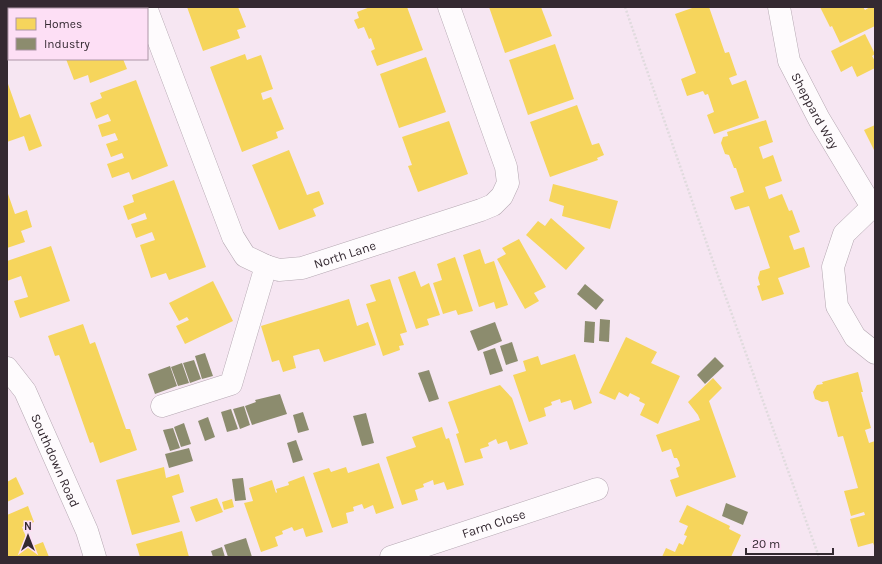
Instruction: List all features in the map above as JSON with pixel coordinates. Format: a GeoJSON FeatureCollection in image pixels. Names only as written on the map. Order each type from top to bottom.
{"type":"FeatureCollection","features":[{"type":"Feature","properties":{"kind":"street","name":"North Lane"},"geometry":{"type":"LineString","coordinates":[[148,14],[233,237],[245,256],[266,266],[279,270],[302,268],[481,210],[493,205],[502,196],[508,183],[506,167],[449,7]]}},
{"type":"Feature","properties":{"kind":"street","name":"Sheppard Way"},"geometry":{"type":"LineString","coordinates":[[779,7],[789,61],[819,119],[873,206]]}},
{"type":"Feature","properties":{"kind":"street"},"geometry":{"type":"LineString","coordinates":[[873,206],[844,234],[833,267],[837,306],[855,337],[875,353]]}},
{"type":"Feature","properties":{"kind":"street"},"geometry":{"type":"LineString","coordinates":[[162,406],[231,384],[266,266]]}},
{"type":"Feature","properties":{"kind":"street","name":"Southdown Road"},"geometry":{"type":"LineString","coordinates":[[7,368],[24,391],[87,531],[95,557]]}},
{"type":"Feature","properties":{"kind":"street","name":"Farm Close"},"geometry":{"type":"LineString","coordinates":[[391,557],[597,489]]}},
{"type":"Feature","properties":{"kind":"path"},"geometry":{"type":"LineString","coordinates":[[625,7],[719,278],[819,557]]}},
{"type":"Feature","properties":{"kind":"building: Homes"},"geometry":{"type":"Polygon","coordinates":[[[187,7],[238,7],[246,27],[237,30],[240,38],[203,51],[187,7]]]}},
{"type":"Feature","properties":{"kind":"building: Homes"},"geometry":{"type":"Polygon","coordinates":[[[370,7],[407,7],[423,50],[377,66],[371,51],[375,49],[371,38],[369,39],[364,27],[358,29],[354,20],[359,18],[357,12],[370,7]]]}},
{"type":"Feature","properties":{"kind":"building: Homes"},"geometry":{"type":"Polygon","coordinates":[[[489,7],[541,7],[552,36],[505,53],[489,7]]]}},
{"type":"Feature","properties":{"kind":"building: Homes"},"geometry":{"type":"Polygon","coordinates":[[[695,7],[709,7],[725,53],[729,52],[737,75],[729,78],[732,85],[746,80],[759,118],[714,134],[707,115],[714,112],[708,94],[705,95],[703,91],[687,96],[681,79],[696,73],[675,14],[695,7]]]}},
{"type":"Feature","properties":{"kind":"building: Homes"},"geometry":{"type":"Polygon","coordinates":[[[820,7],[863,7],[865,10],[870,7],[874,7],[875,26],[840,43],[832,26],[830,27],[820,7]]]}},
{"type":"Feature","properties":{"kind":"building: Homes"},"geometry":{"type":"Polygon","coordinates":[[[865,34],[875,54],[872,56],[875,61],[875,68],[857,77],[852,66],[841,72],[831,51],[865,34]]]}},
{"type":"Feature","properties":{"kind":"building: Homes"},"geometry":{"type":"Polygon","coordinates":[[[555,44],[574,99],[528,115],[509,60],[555,44]]]}},
{"type":"Feature","properties":{"kind":"building: Homes"},"geometry":{"type":"Polygon","coordinates":[[[245,54],[247,60],[261,55],[273,89],[261,93],[263,100],[271,97],[284,129],[276,132],[278,138],[242,152],[210,67],[245,54]]]}},
{"type":"Feature","properties":{"kind":"building: Homes"},"geometry":{"type":"Polygon","coordinates":[[[426,57],[446,112],[399,128],[380,74],[426,57]]]}},
{"type":"Feature","properties":{"kind":"building: Homes"},"geometry":{"type":"Polygon","coordinates":[[[66,60],[123,60],[127,69],[90,83],[88,75],[74,80],[66,60]]]}},
{"type":"Feature","properties":{"kind":"building: Homes"},"geometry":{"type":"Polygon","coordinates":[[[136,80],[168,166],[132,180],[129,172],[112,178],[107,164],[124,158],[122,153],[111,157],[106,144],[118,140],[115,133],[102,137],[98,125],[111,121],[108,114],[96,119],[90,103],[102,98],[100,93],[136,80]]]}},
{"type":"Feature","properties":{"kind":"building: Homes"},"geometry":{"type":"Polygon","coordinates":[[[7,81],[20,118],[30,114],[42,146],[29,151],[24,136],[7,142],[7,81]]]}},
{"type":"Feature","properties":{"kind":"building: Homes"},"geometry":{"type":"Polygon","coordinates":[[[577,105],[592,145],[599,143],[604,155],[597,158],[598,160],[550,177],[530,122],[577,105]]]}},
{"type":"Feature","properties":{"kind":"building: Homes"},"geometry":{"type":"Polygon","coordinates":[[[766,120],[773,142],[759,147],[763,159],[773,155],[782,181],[765,187],[769,199],[782,194],[789,211],[792,210],[800,232],[789,236],[794,250],[804,247],[810,267],[778,278],[784,294],[762,301],[757,286],[760,285],[758,278],[760,271],[770,268],[749,206],[735,210],[730,197],[744,192],[736,168],[734,168],[729,155],[725,154],[721,143],[723,137],[728,136],[727,132],[766,120]]]}},
{"type":"Feature","properties":{"kind":"building: Homes"},"geometry":{"type":"Polygon","coordinates":[[[449,121],[468,174],[418,192],[408,166],[412,165],[402,137],[449,121]]]}},
{"type":"Feature","properties":{"kind":"building: Homes"},"geometry":{"type":"Polygon","coordinates":[[[875,125],[875,152],[864,130],[875,125]]]}},
{"type":"Feature","properties":{"kind":"building: Homes"},"geometry":{"type":"Polygon","coordinates":[[[289,150],[307,195],[319,191],[324,204],[313,209],[316,216],[279,230],[252,165],[289,150]]]}},
{"type":"Feature","properties":{"kind":"building: Homes"},"geometry":{"type":"Polygon","coordinates":[[[174,180],[206,267],[169,280],[166,273],[151,278],[140,245],[155,240],[152,232],[136,238],[131,224],[147,219],[145,213],[128,220],[123,206],[134,202],[132,195],[174,180]]]}},
{"type":"Feature","properties":{"kind":"building: Homes"},"geometry":{"type":"Polygon","coordinates":[[[553,184],[618,201],[610,229],[562,216],[564,206],[549,201],[553,184]]]}},
{"type":"Feature","properties":{"kind":"building: Homes"},"geometry":{"type":"Polygon","coordinates":[[[7,191],[15,214],[27,210],[32,227],[21,231],[25,242],[7,248],[7,191]]]}},
{"type":"Feature","properties":{"kind":"building: Homes"},"geometry":{"type":"Polygon","coordinates":[[[551,218],[585,248],[566,270],[526,235],[538,221],[545,226],[551,218]]]}},
{"type":"Feature","properties":{"kind":"building: Homes"},"geometry":{"type":"Polygon","coordinates":[[[519,239],[546,287],[534,293],[539,301],[525,309],[497,259],[506,254],[502,248],[519,239]]]}},
{"type":"Feature","properties":{"kind":"building: Homes"},"geometry":{"type":"Polygon","coordinates":[[[51,246],[70,301],[20,318],[14,301],[28,297],[21,276],[7,281],[7,261],[51,246]]]}},
{"type":"Feature","properties":{"kind":"building: Homes"},"geometry":{"type":"Polygon","coordinates":[[[480,249],[485,264],[494,261],[508,305],[496,309],[494,302],[479,307],[463,255],[480,249]]]}},
{"type":"Feature","properties":{"kind":"building: Homes"},"geometry":{"type":"Polygon","coordinates":[[[455,257],[473,311],[458,315],[456,310],[443,314],[433,283],[442,280],[437,264],[455,257]]]}},
{"type":"Feature","properties":{"kind":"building: Homes"},"geometry":{"type":"Polygon","coordinates":[[[415,271],[421,287],[429,283],[440,315],[427,319],[429,325],[416,329],[398,277],[415,271]]]}},
{"type":"Feature","properties":{"kind":"building: Homes"},"geometry":{"type":"Polygon","coordinates":[[[390,279],[407,332],[400,334],[404,345],[399,346],[400,350],[383,356],[366,304],[376,301],[370,285],[390,279]]]}},
{"type":"Feature","properties":{"kind":"building: Homes"},"geometry":{"type":"Polygon","coordinates":[[[213,281],[233,321],[185,344],[176,326],[189,320],[187,317],[179,321],[169,303],[213,281]]]}},
{"type":"Feature","properties":{"kind":"building: Homes"},"geometry":{"type":"Polygon","coordinates":[[[349,299],[357,326],[368,322],[376,345],[324,362],[319,349],[293,356],[296,368],[283,372],[279,360],[272,362],[261,326],[349,299]]]}},
{"type":"Feature","properties":{"kind":"building: Homes"},"geometry":{"type":"Polygon","coordinates":[[[83,324],[90,344],[95,342],[126,429],[130,429],[137,450],[100,463],[93,442],[90,443],[59,355],[55,356],[48,336],[83,324]]]}},
{"type":"Feature","properties":{"kind":"building: Homes"},"geometry":{"type":"Polygon","coordinates":[[[626,337],[657,352],[651,363],[680,376],[658,424],[640,415],[645,404],[639,401],[640,398],[630,393],[628,397],[619,392],[615,400],[599,393],[626,337]]]}},
{"type":"Feature","properties":{"kind":"building: Homes"},"geometry":{"type":"Polygon","coordinates":[[[575,354],[592,403],[574,410],[571,400],[561,403],[560,399],[551,402],[552,405],[544,408],[546,416],[529,422],[513,375],[526,371],[523,361],[538,356],[541,365],[575,354]]]}},
{"type":"Feature","properties":{"kind":"building: Homes"},"geometry":{"type":"Polygon","coordinates":[[[858,372],[863,392],[861,392],[871,428],[865,430],[869,443],[875,441],[875,548],[873,543],[858,547],[850,519],[865,515],[864,512],[851,516],[844,491],[858,488],[843,436],[838,437],[828,401],[822,402],[815,399],[813,392],[817,385],[823,384],[822,382],[858,372]]]}},
{"type":"Feature","properties":{"kind":"building: Homes"},"geometry":{"type":"Polygon","coordinates":[[[713,378],[722,388],[709,401],[736,477],[676,497],[670,480],[679,477],[676,468],[680,466],[679,462],[677,458],[674,458],[671,449],[662,452],[656,435],[700,420],[688,402],[713,378]]]}},
{"type":"Feature","properties":{"kind":"building: Homes"},"geometry":{"type":"Polygon","coordinates":[[[500,385],[512,398],[528,444],[510,450],[507,441],[498,444],[496,439],[488,443],[489,446],[480,449],[483,458],[465,463],[456,434],[459,433],[448,402],[500,385]]]}},
{"type":"Feature","properties":{"kind":"building: Homes"},"geometry":{"type":"Polygon","coordinates":[[[442,427],[446,439],[449,438],[464,485],[447,490],[444,482],[434,485],[433,480],[423,484],[424,487],[415,490],[418,500],[402,505],[386,457],[416,447],[412,437],[442,427]]]}},
{"type":"Feature","properties":{"kind":"building: Homes"},"geometry":{"type":"Polygon","coordinates":[[[379,463],[394,508],[376,514],[373,505],[364,509],[362,504],[353,507],[354,511],[346,513],[348,523],[332,528],[313,473],[329,468],[331,472],[346,467],[348,473],[379,463]]]}},
{"type":"Feature","properties":{"kind":"building: Homes"},"geometry":{"type":"Polygon","coordinates":[[[164,467],[166,478],[179,474],[184,492],[172,496],[180,522],[132,535],[116,480],[164,467]]]}},
{"type":"Feature","properties":{"kind":"building: Homes"},"geometry":{"type":"Polygon","coordinates":[[[304,476],[323,532],[306,537],[303,528],[294,531],[292,527],[282,531],[283,534],[275,537],[278,546],[261,552],[244,503],[253,501],[249,488],[272,480],[276,493],[276,489],[289,485],[288,482],[304,476]]]}},
{"type":"Feature","properties":{"kind":"building: Homes"},"geometry":{"type":"Polygon","coordinates":[[[16,477],[24,494],[7,502],[7,482],[16,477]]]}},
{"type":"Feature","properties":{"kind":"building: Homes"},"geometry":{"type":"Polygon","coordinates":[[[217,498],[223,512],[196,522],[190,507],[217,498]]]}},
{"type":"Feature","properties":{"kind":"building: Homes"},"geometry":{"type":"Polygon","coordinates":[[[232,499],[234,507],[224,510],[222,502],[232,499]]]}},
{"type":"Feature","properties":{"kind":"building: Homes"},"geometry":{"type":"Polygon","coordinates":[[[687,505],[730,526],[729,529],[741,535],[731,557],[662,557],[666,548],[675,552],[679,543],[683,545],[687,536],[684,535],[688,526],[679,522],[687,505]]]}},
{"type":"Feature","properties":{"kind":"building: Homes"},"geometry":{"type":"Polygon","coordinates":[[[28,506],[34,522],[22,527],[30,547],[43,542],[49,557],[7,557],[7,515],[28,506]]]}},
{"type":"Feature","properties":{"kind":"building: Homes"},"geometry":{"type":"Polygon","coordinates":[[[182,531],[189,557],[140,557],[136,544],[182,531]]]}},
{"type":"Feature","properties":{"kind":"building: Industry"},"geometry":{"type":"Polygon","coordinates":[[[585,284],[604,300],[596,310],[577,294],[585,284]]]}},
{"type":"Feature","properties":{"kind":"building: Industry"},"geometry":{"type":"Polygon","coordinates":[[[600,319],[610,320],[609,342],[599,341],[600,319]]]}},
{"type":"Feature","properties":{"kind":"building: Industry"},"geometry":{"type":"Polygon","coordinates":[[[585,321],[595,322],[594,343],[584,342],[585,321]]]}},
{"type":"Feature","properties":{"kind":"building: Industry"},"geometry":{"type":"Polygon","coordinates":[[[495,322],[502,341],[478,351],[470,331],[495,322]]]}},
{"type":"Feature","properties":{"kind":"building: Industry"},"geometry":{"type":"Polygon","coordinates":[[[512,342],[518,361],[506,365],[500,346],[512,342]]]}},
{"type":"Feature","properties":{"kind":"building: Industry"},"geometry":{"type":"Polygon","coordinates":[[[495,348],[503,371],[490,375],[483,352],[495,348]]]}},
{"type":"Feature","properties":{"kind":"building: Industry"},"geometry":{"type":"Polygon","coordinates":[[[205,353],[213,376],[202,379],[195,356],[205,353]]]}},
{"type":"Feature","properties":{"kind":"building: Industry"},"geometry":{"type":"Polygon","coordinates":[[[715,357],[724,366],[705,384],[697,375],[715,357]]]}},
{"type":"Feature","properties":{"kind":"building: Industry"},"geometry":{"type":"Polygon","coordinates":[[[194,360],[201,379],[190,383],[183,363],[194,360]]]}},
{"type":"Feature","properties":{"kind":"building: Industry"},"geometry":{"type":"Polygon","coordinates":[[[182,363],[189,383],[178,386],[171,367],[182,363]]]}},
{"type":"Feature","properties":{"kind":"building: Industry"},"geometry":{"type":"Polygon","coordinates":[[[170,366],[177,386],[155,394],[148,374],[170,366]]]}},
{"type":"Feature","properties":{"kind":"building: Industry"},"geometry":{"type":"Polygon","coordinates":[[[429,370],[439,399],[429,402],[418,373],[429,370]]]}},
{"type":"Feature","properties":{"kind":"building: Industry"},"geometry":{"type":"Polygon","coordinates":[[[280,394],[287,414],[252,425],[245,406],[256,402],[255,400],[280,394]]]}},
{"type":"Feature","properties":{"kind":"building: Industry"},"geometry":{"type":"Polygon","coordinates":[[[244,406],[250,425],[240,429],[233,409],[244,406]]]}},
{"type":"Feature","properties":{"kind":"building: Industry"},"geometry":{"type":"Polygon","coordinates":[[[231,409],[238,429],[227,432],[221,412],[231,409]]]}},
{"type":"Feature","properties":{"kind":"building: Industry"},"geometry":{"type":"Polygon","coordinates":[[[303,412],[309,430],[298,433],[293,415],[303,412]]]}},
{"type":"Feature","properties":{"kind":"building: Industry"},"geometry":{"type":"Polygon","coordinates":[[[366,413],[374,443],[362,446],[353,416],[366,413]]]}},
{"type":"Feature","properties":{"kind":"building: Industry"},"geometry":{"type":"Polygon","coordinates":[[[208,417],[215,437],[205,441],[198,421],[208,417]]]}},
{"type":"Feature","properties":{"kind":"building: Industry"},"geometry":{"type":"Polygon","coordinates":[[[184,423],[191,444],[181,447],[174,427],[184,423]]]}},
{"type":"Feature","properties":{"kind":"building: Industry"},"geometry":{"type":"Polygon","coordinates":[[[173,428],[180,448],[170,451],[163,430],[173,428]]]}},
{"type":"Feature","properties":{"kind":"building: Industry"},"geometry":{"type":"Polygon","coordinates":[[[296,440],[303,460],[293,463],[287,443],[296,440]]]}},
{"type":"Feature","properties":{"kind":"building: Industry"},"geometry":{"type":"Polygon","coordinates":[[[189,448],[193,461],[169,468],[165,454],[189,448]]]}},
{"type":"Feature","properties":{"kind":"building: Industry"},"geometry":{"type":"Polygon","coordinates":[[[243,478],[246,500],[235,501],[232,479],[243,478]]]}},
{"type":"Feature","properties":{"kind":"building: Industry"},"geometry":{"type":"Polygon","coordinates":[[[726,503],[748,512],[743,525],[722,516],[726,503]]]}},
{"type":"Feature","properties":{"kind":"building: Industry"},"geometry":{"type":"Polygon","coordinates":[[[246,538],[252,557],[228,557],[224,545],[246,538]]]}},
{"type":"Feature","properties":{"kind":"building: Industry"},"geometry":{"type":"Polygon","coordinates":[[[222,547],[225,557],[213,557],[211,551],[222,547]]]}}]}
